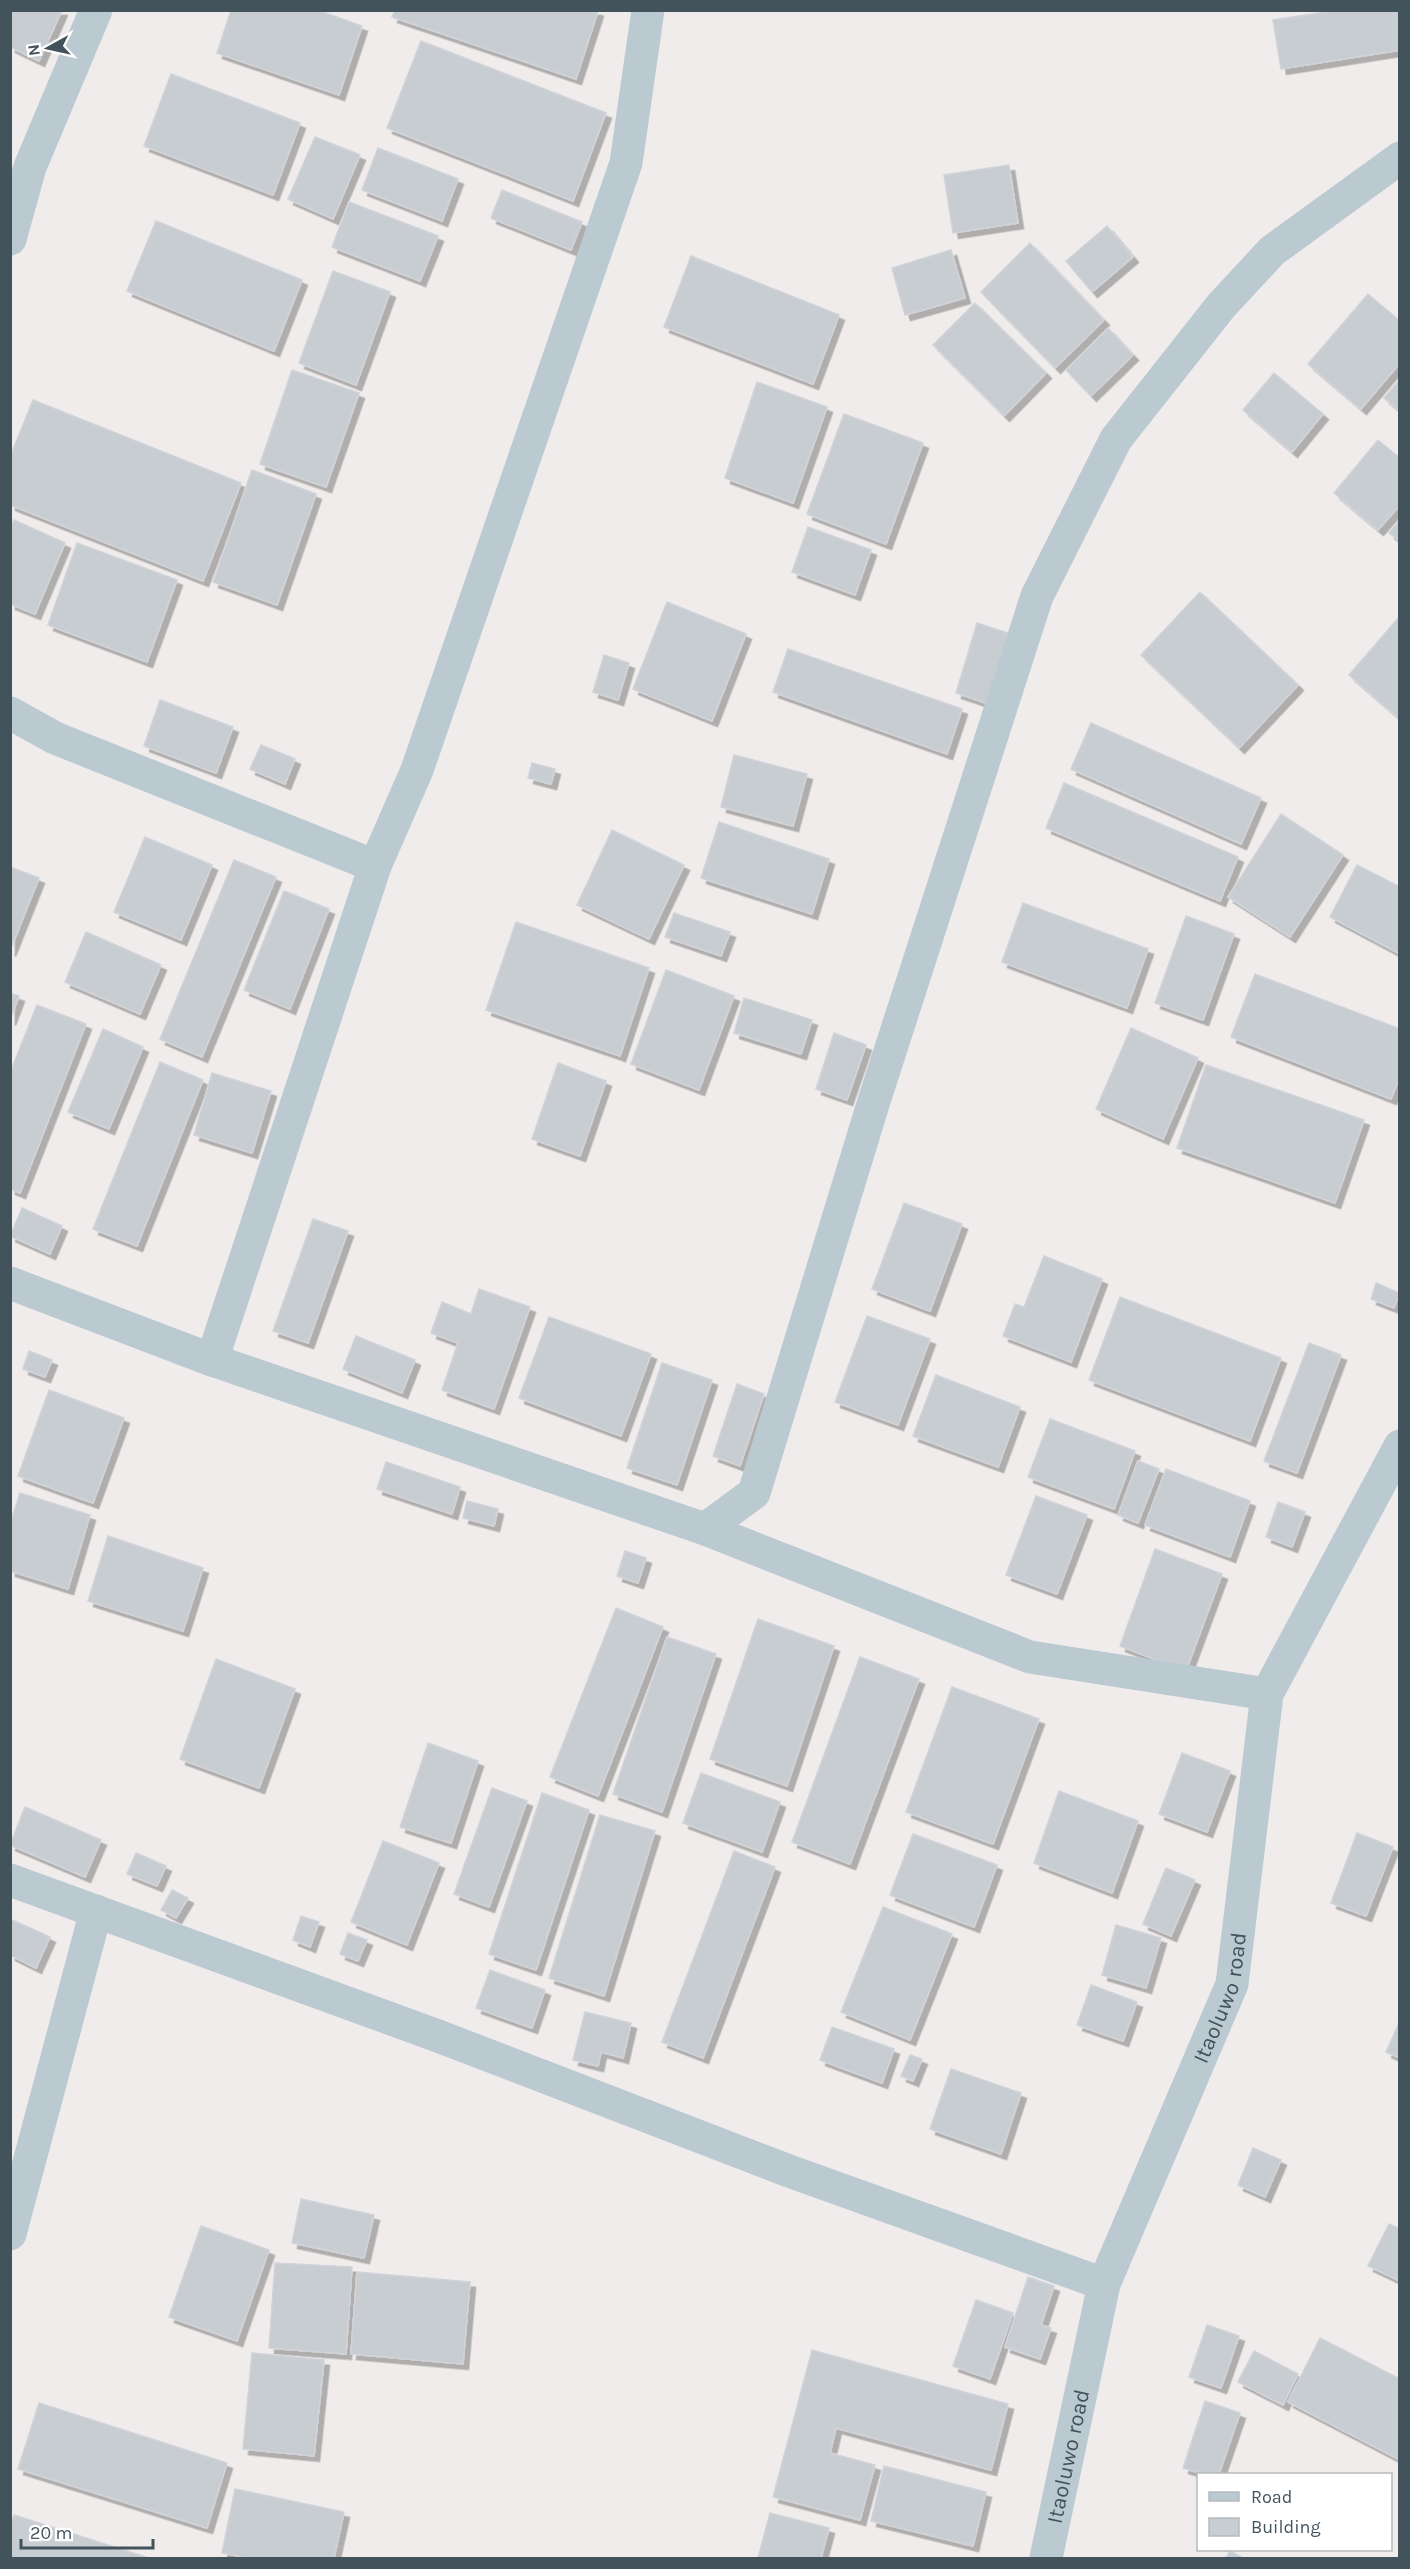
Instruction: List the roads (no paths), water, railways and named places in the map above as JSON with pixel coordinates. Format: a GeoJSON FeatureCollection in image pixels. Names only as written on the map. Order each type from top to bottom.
{"type":"FeatureCollection","features":[{"type":"Feature","properties":{"kind":"street"},"geometry":{"type":"LineString","coordinates":[[10,239],[30,167],[96,10]]}},
{"type":"Feature","properties":{"kind":"street"},"geometry":{"type":"LineString","coordinates":[[212,1360],[375,866],[417,770],[626,163],[648,10]]}},
{"type":"Feature","properties":{"kind":"street"},"geometry":{"type":"LineString","coordinates":[[705,1529],[754,1493],[874,1101],[1037,596],[1116,439],[1221,306],[1272,251],[1400,159]]}},
{"type":"Feature","properties":{"kind":"street"},"geometry":{"type":"LineString","coordinates":[[10,713],[55,738],[375,866]]}},
{"type":"Feature","properties":{"kind":"street"},"geometry":{"type":"LineString","coordinates":[[10,1283],[212,1360],[705,1529],[1030,1657],[1267,1694]]}},
{"type":"Feature","properties":{"kind":"street","name":"Itaoluwo road"},"geometry":{"type":"LineString","coordinates":[[1046,2559],[1104,2284],[1232,1984],[1267,1694],[1400,1446]]}},
{"type":"Feature","properties":{"kind":"street"},"geometry":{"type":"LineString","coordinates":[[10,1880],[438,2036],[789,2171],[1104,2284]]}},
{"type":"Feature","properties":{"kind":"street"},"geometry":{"type":"LineString","coordinates":[[10,2234],[96,1911]]}}]}
